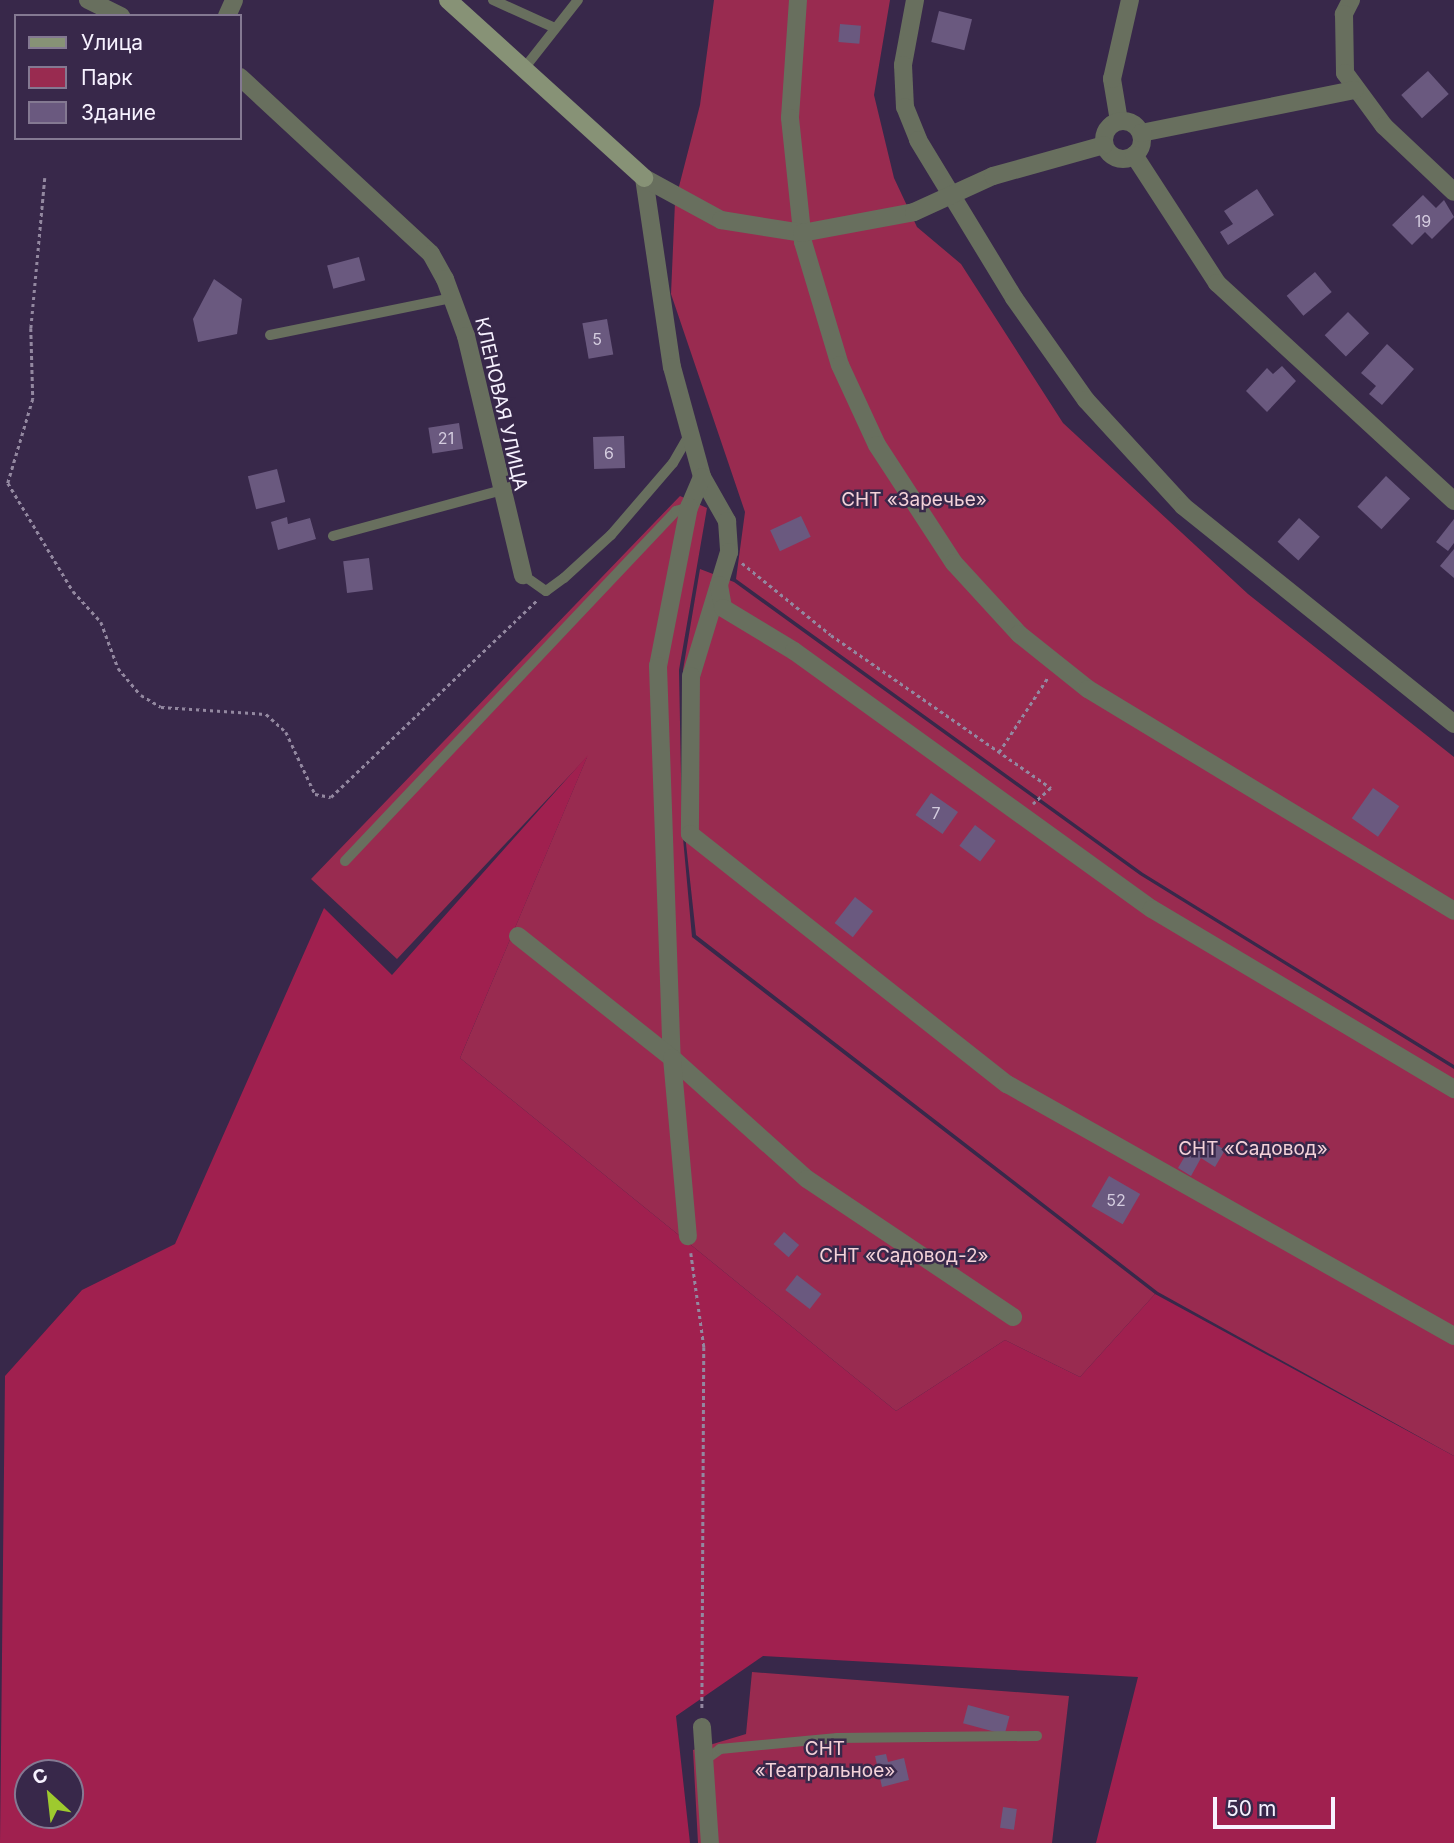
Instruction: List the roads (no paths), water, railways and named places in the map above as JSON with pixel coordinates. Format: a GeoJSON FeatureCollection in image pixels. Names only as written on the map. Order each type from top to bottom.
{"type":"FeatureCollection","features":[{"type":"Feature","properties":{"kind":"street"},"geometry":{"type":"LineString","coordinates":[[449,0],[526,66],[644,178],[721,220],[802,233],[914,212],[953,191],[1104,145]]}},
{"type":"Feature","properties":{"kind":"street"},"geometry":{"type":"LineString","coordinates":[[797,0],[790,118],[802,233],[840,365],[903,490],[954,562],[1056,666],[1208,765],[1454,911]]}},
{"type":"Feature","properties":{"kind":"street"},"geometry":{"type":"LineString","coordinates":[[915,0],[904,65],[905,107],[937,175],[953,191],[1014,298],[1086,400],[1183,506],[1452,716]]}},
{"type":"Feature","properties":{"kind":"street"},"geometry":{"type":"LineString","coordinates":[[1119,121],[1112,79],[1118,30],[1130,0]]}},
{"type":"Feature","properties":{"kind":"street"},"geometry":{"type":"LineString","coordinates":[[1350,0],[1344,14],[1345,73],[1354,90],[1453,190]]}},
{"type":"Feature","properties":{"kind":"street"},"geometry":{"type":"LineString","coordinates":[[92,2],[117,14]]}},
{"type":"Feature","properties":{"kind":"street","name":"КЛЕНОВАЯ УЛИЦА"},"geometry":{"type":"LineString","coordinates":[[242,79],[431,254],[452,298],[499,491],[523,575]]}},
{"type":"Feature","properties":{"kind":"street"},"geometry":{"type":"LineString","coordinates":[[1119,121],[1141,133],[1354,90]]}},
{"type":"Feature","properties":{"kind":"street"},"geometry":{"type":"LineString","coordinates":[[1104,145],[1108,127],[1119,121]]}},
{"type":"Feature","properties":{"kind":"street"},"geometry":{"type":"LineString","coordinates":[[1134,155],[1141,133]]}},
{"type":"Feature","properties":{"kind":"street"},"geometry":{"type":"LineString","coordinates":[[1104,145],[1116,158],[1134,155]]}},
{"type":"Feature","properties":{"kind":"street"},"geometry":{"type":"LineString","coordinates":[[1134,155],[1217,283],[1454,501]]}},
{"type":"Feature","properties":{"kind":"street"},"geometry":{"type":"LineString","coordinates":[[644,178],[672,366],[702,477],[727,521],[729,552],[691,676],[690,834],[1007,1084],[1454,1336]]}},
{"type":"Feature","properties":{"kind":"street"},"geometry":{"type":"LineString","coordinates":[[688,1236],[672,1058],[658,666],[689,507],[702,477]]}},
{"type":"Feature","properties":{"kind":"street"},"geometry":{"type":"LineString","coordinates":[[718,583],[723,608],[1205,943],[1454,1089]]}},
{"type":"Feature","properties":{"kind":"street"},"geometry":{"type":"LineString","coordinates":[[518,936],[672,1058],[807,1180],[1013,1317]]}},
{"type":"Feature","properties":{"kind":"street"},"geometry":{"type":"LineString","coordinates":[[702,1727],[710,1843]]}},
{"type":"Feature","properties":{"kind":"lane"},"geometry":{"type":"LineString","coordinates":[[493,0],[555,28]]}},
{"type":"Feature","properties":{"kind":"lane"},"geometry":{"type":"LineString","coordinates":[[526,66],[578,0]]}},
{"type":"Feature","properties":{"kind":"lane"},"geometry":{"type":"LineString","coordinates":[[270,335],[452,298]]}},
{"type":"Feature","properties":{"kind":"lane"},"geometry":{"type":"LineString","coordinates":[[523,575],[546,591],[611,535],[673,463],[689,434]]}},
{"type":"Feature","properties":{"kind":"lane"},"geometry":{"type":"LineString","coordinates":[[333,536],[499,491]]}},
{"type":"Feature","properties":{"kind":"lane"},"geometry":{"type":"LineString","coordinates":[[345,861],[676,511],[689,507]]}},
{"type":"Feature","properties":{"kind":"lane"},"geometry":{"type":"LineString","coordinates":[[705,1760],[720,1749],[837,1738],[1037,1736]]}},
{"type":"Feature","properties":{"kind":"park label","name":"СНТ «Заречье»"},"geometry":{"type":"Point","coordinates":[914,500]}},
{"type":"Feature","properties":{"kind":"park label","name":"СНТ «Садовод»"},"geometry":{"type":"Point","coordinates":[1253,1149]}},
{"type":"Feature","properties":{"kind":"park label","name":"СНТ «Садовод-2»"},"geometry":{"type":"Point","coordinates":[904,1256]}},
{"type":"Feature","properties":{"kind":"park label","name":"СНТ «Театральное»"},"geometry":{"type":"Point","coordinates":[825,1760]}}]}
